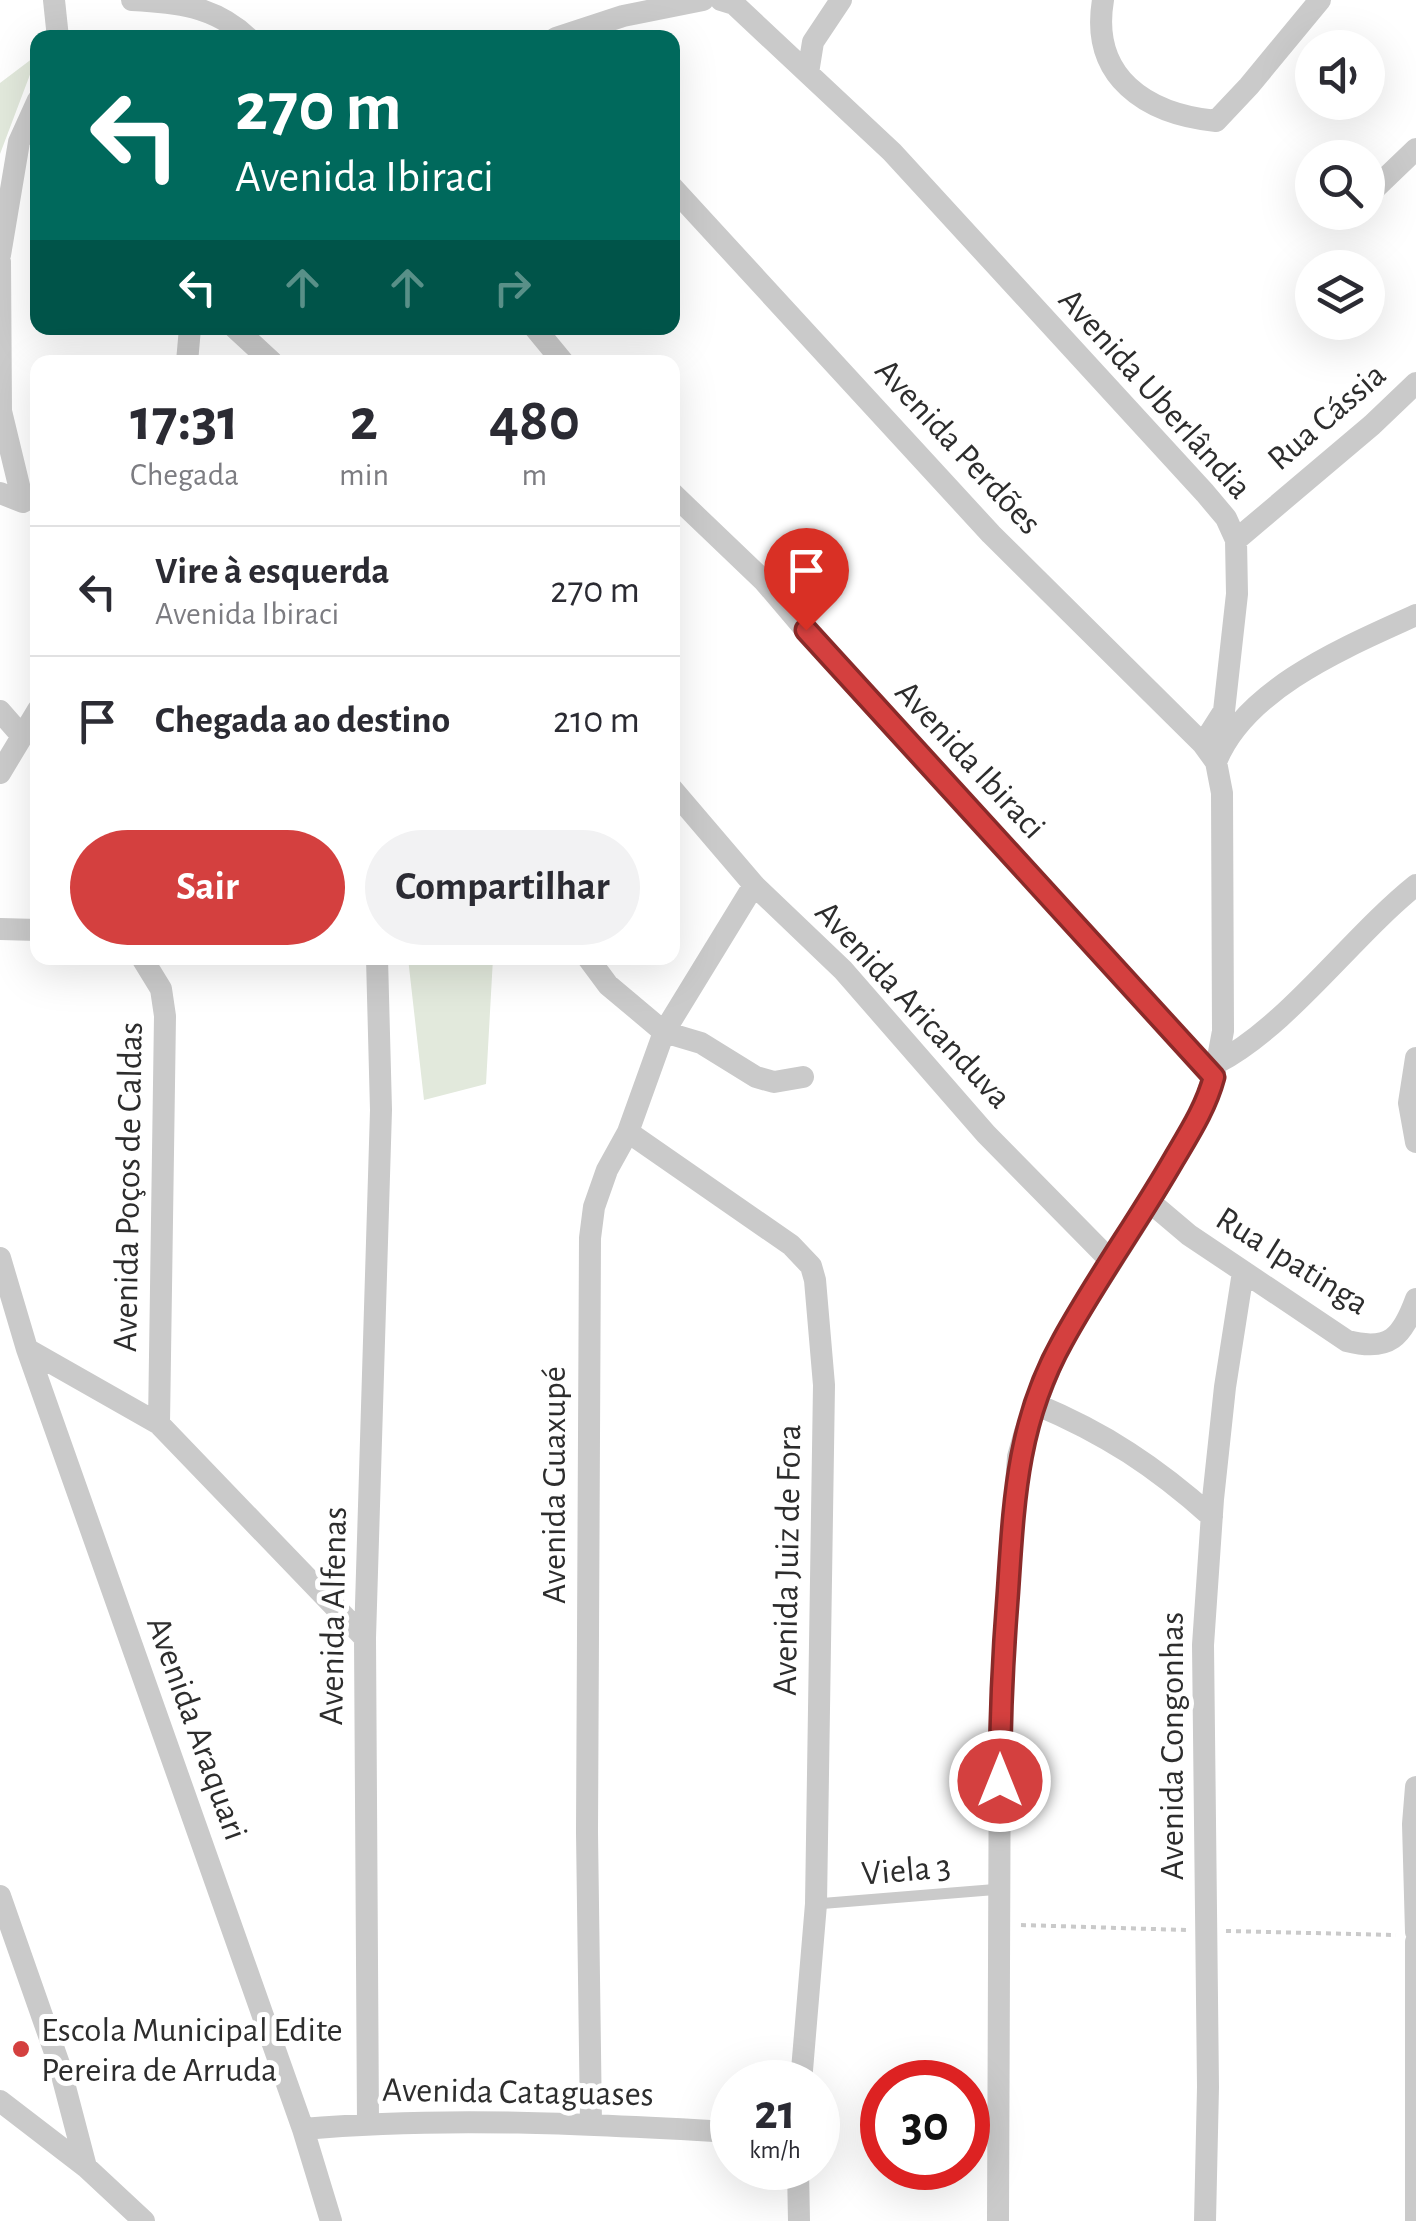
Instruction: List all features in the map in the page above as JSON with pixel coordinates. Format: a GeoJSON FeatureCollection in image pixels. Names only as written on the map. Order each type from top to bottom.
{"type":"FeatureCollection","features":[{"type":"Feature","properties":{"kind":"street"},"geometry":{"type":"LineString","coordinates":[[54,0],[57,30]]}},
{"type":"Feature","properties":{"kind":"street"},"geometry":{"type":"LineString","coordinates":[[132,0],[172,2],[215,12],[238,30]]}},
{"type":"Feature","properties":{"kind":"street"},"geometry":{"type":"LineString","coordinates":[[580,30],[623,16],[703,0]]}},
{"type":"Feature","properties":{"kind":"street","name":"Avenida Uberlândia"},"geometry":{"type":"LineString","coordinates":[[721,0],[734,4],[892,152],[1226,518],[1236,540],[1237,594],[1224,711],[1210,753]]}},
{"type":"Feature","properties":{"kind":"street"},"geometry":{"type":"LineString","coordinates":[[808,73],[812,42],[840,0]]}},
{"type":"Feature","properties":{"kind":"street"},"geometry":{"type":"LineString","coordinates":[[1103,0],[1100,21],[1106,47],[1114,74],[1126,87],[1185,118],[1216,121],[1320,0]]}},
{"type":"Feature","properties":{"kind":"street"},"geometry":{"type":"LineString","coordinates":[[0,492],[23,502],[1,411],[0,258],[19,142],[30,118]]}},
{"type":"Feature","properties":{"kind":"street"},"geometry":{"type":"LineString","coordinates":[[1385,179],[1416,149]]}},
{"type":"Feature","properties":{"kind":"street","name":"Avenida Perdões"},"geometry":{"type":"LineString","coordinates":[[680,196],[991,534],[1210,753]]}},
{"type":"Feature","properties":{"kind":"street"},"geometry":{"type":"LineString","coordinates":[[243,335],[264,355]]}},
{"type":"Feature","properties":{"kind":"street"},"geometry":{"type":"LineString","coordinates":[[541,335],[556,355]]}},
{"type":"Feature","properties":{"kind":"street","name":"Rua Cássia"},"geometry":{"type":"LineString","coordinates":[[1236,540],[1372,426],[1416,383]]}},
{"type":"Feature","properties":{"kind":"street","name":"Avenida Ibiraci"},"geometry":{"type":"LineString","coordinates":[[680,501],[764,581],[828,655],[1216,1070]]}},
{"type":"Feature","properties":{"kind":"street"},"geometry":{"type":"LineString","coordinates":[[998,2221],[1000,1708],[1018,1458],[1060,1344],[1150,1202],[1203,1108],[1216,1070],[1222,1031],[1222,793],[1210,753],[1287,682],[1342,649],[1416,615]]}},
{"type":"Feature","properties":{"kind":"street"},"geometry":{"type":"LineString","coordinates":[[0,711],[7,755]]}},
{"type":"Feature","properties":{"kind":"street"},"geometry":{"type":"LineString","coordinates":[[7,755],[30,722]]}},
{"type":"Feature","properties":{"kind":"street","name":"Avenida Aricanduva"},"geometry":{"type":"LineString","coordinates":[[680,798],[754,885],[843,970],[986,1134],[1110,1260]]}},
{"type":"Feature","properties":{"kind":"street","name":"Avenida Guaxupé"},"geometry":{"type":"LineString","coordinates":[[591,2124],[587,1832],[590,1238],[594,1207],[607,1170],[628,1132],[664,1032],[754,885]]}},
{"type":"Feature","properties":{"kind":"street"},"geometry":{"type":"LineString","coordinates":[[1216,1070],[1416,885]]}},
{"type":"Feature","properties":{"kind":"street"},"geometry":{"type":"LineString","coordinates":[[0,929],[30,930]]}},
{"type":"Feature","properties":{"kind":"street","name":"Avenida Poços de Caldas"},"geometry":{"type":"LineString","coordinates":[[146,965],[161,989],[165,1016],[159,1424]]}},
{"type":"Feature","properties":{"kind":"street","name":"Avenida Alfenas"},"geometry":{"type":"LineString","coordinates":[[368,2123],[365,1638],[382,1110],[378,965]]}},
{"type":"Feature","properties":{"kind":"street"},"geometry":{"type":"LineString","coordinates":[[593,965],[608,985],[664,1032],[702,1043],[756,1078],[774,1082],[803,1078]]}},
{"type":"Feature","properties":{"kind":"street"},"geometry":{"type":"LineString","coordinates":[[1416,1058],[1409,1102],[1416,1142]]}},
{"type":"Feature","properties":{"kind":"street","name":"Avenida Juiz de Fora"},"geometry":{"type":"LineString","coordinates":[[628,1132],[791,1245],[811,1266],[815,1280],[824,1385],[816,1904],[803,2060]]}},
{"type":"Feature","properties":{"kind":"street","name":"Rua Ipatinga"},"geometry":{"type":"LineString","coordinates":[[1150,1202],[1189,1235],[1347,1341],[1374,1346],[1395,1338],[1406,1327],[1416,1299]]}},
{"type":"Feature","properties":{"kind":"street","name":"Avenida Araquari"},"geometry":{"type":"LineString","coordinates":[[0,1258],[27,1350],[303,2129],[331,2221]]}},
{"type":"Feature","properties":{"kind":"street","name":"Avenida Congonhas"},"geometry":{"type":"LineString","coordinates":[[1206,2221],[1203,1645],[1225,1387],[1242,1272]]}},
{"type":"Feature","properties":{"kind":"street"},"geometry":{"type":"LineString","coordinates":[[27,1350],[159,1424],[365,1638]]}},
{"type":"Feature","properties":{"kind":"street"},"geometry":{"type":"LineString","coordinates":[[1035,1404],[1080,1422],[1132,1452],[1164,1474],[1212,1517]]}},
{"type":"Feature","properties":{"kind":"street"},"geometry":{"type":"LineString","coordinates":[[1416,1788],[1416,1932]]}},
{"type":"Feature","properties":{"kind":"street"},"geometry":{"type":"LineString","coordinates":[[0,1896],[58,2064],[86,2166]]}},
{"type":"Feature","properties":{"kind":"street"},"geometry":{"type":"LineString","coordinates":[[1416,1942],[1416,2221]]}},
{"type":"Feature","properties":{"kind":"street"},"geometry":{"type":"LineString","coordinates":[[0,2100],[86,2166],[144,2221]]}},
{"type":"Feature","properties":{"kind":"street","name":"Avenida Cataguases"},"geometry":{"type":"LineString","coordinates":[[303,2129],[368,2123],[591,2124],[710,2131]]}},
{"type":"Feature","properties":{"kind":"street"},"geometry":{"type":"LineString","coordinates":[[798,2190],[799,2221]]}},
{"type":"Feature","properties":{"kind":"lane","name":"Viela 3"},"geometry":{"type":"LineString","coordinates":[[816,1904],[1001,1889]]}},
{"type":"Feature","properties":{"kind":"shaded area"},"geometry":{"type":"Polygon","coordinates":[[[30,60],[30,75],[0,154],[0,83],[30,60]]]}},
{"type":"Feature","properties":{"kind":"shaded area"},"geometry":{"type":"Polygon","coordinates":[[[409,965],[493,965],[486,1084],[424,1100],[409,965]]]}},
{"type":"Feature","properties":{"kind":"place","name":"Escola Municipal Edite Pereira de Arruda"},"geometry":{"type":"Point","coordinates":[21,2049]}},
{"type":"Feature","properties":{"kind":"route"},"geometry":{"type":"LineString","coordinates":[[806,630],[1214,1077],[1203,1108],[1150,1202],[1060,1344],[1025,1432],[1018,1458],[1012,1519],[1000,1708],[1000,1781]]}}]}
